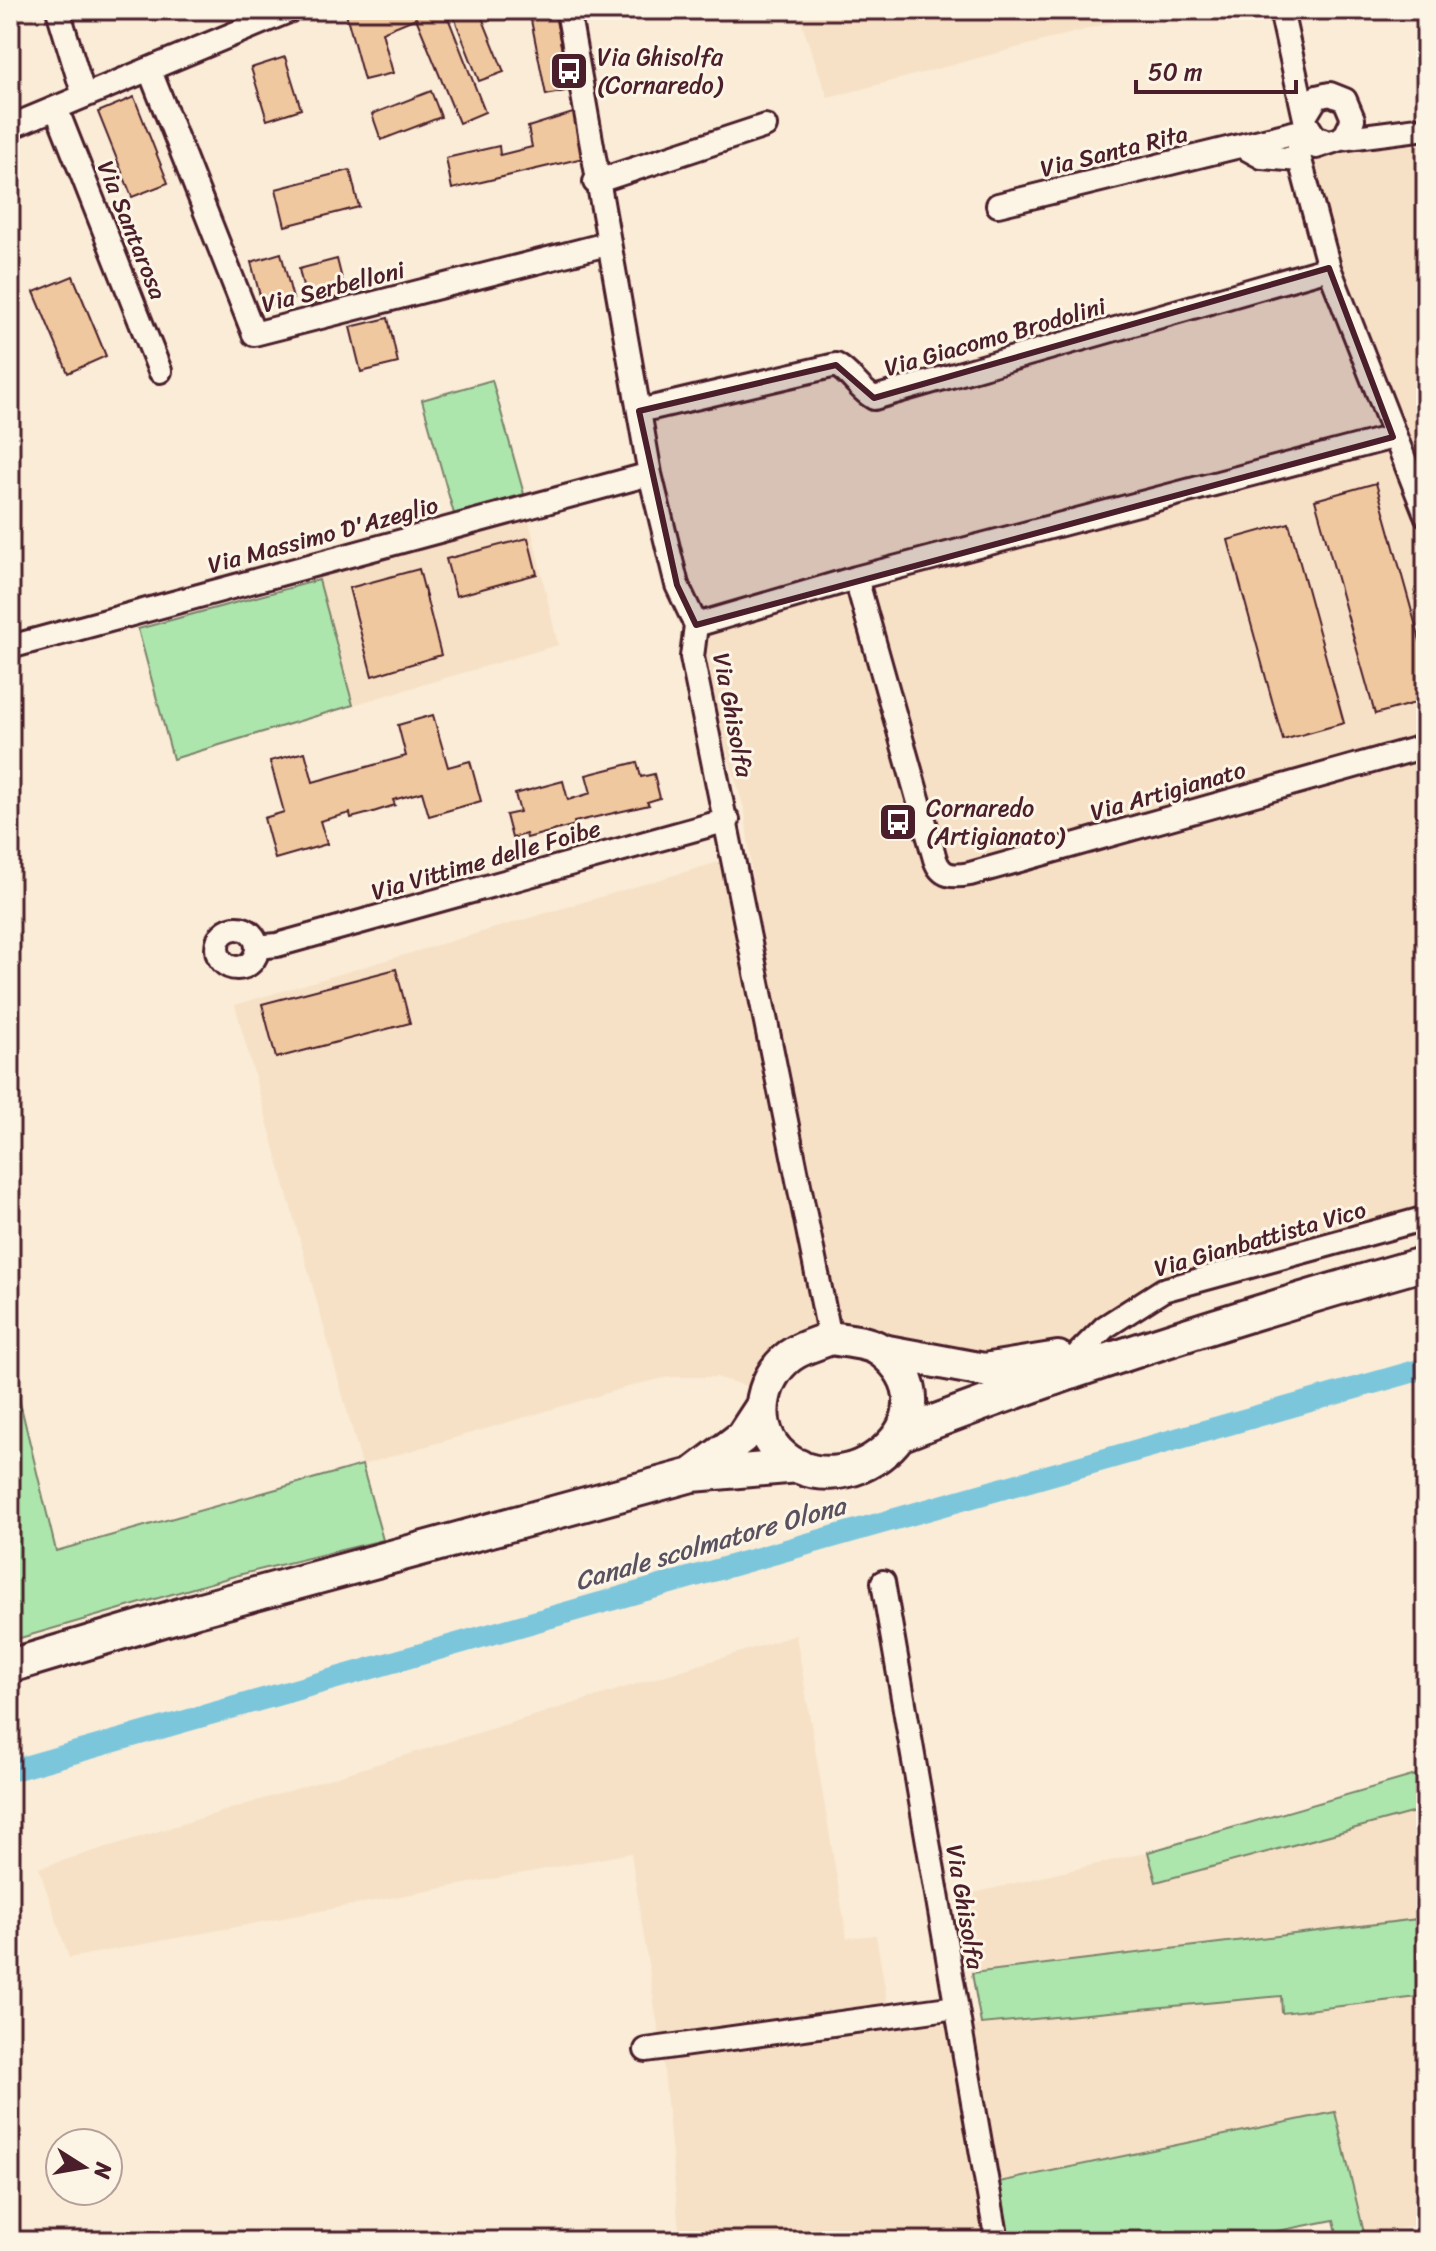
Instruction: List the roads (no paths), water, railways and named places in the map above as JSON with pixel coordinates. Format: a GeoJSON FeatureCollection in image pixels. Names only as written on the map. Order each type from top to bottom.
{"type":"FeatureCollection","features":[{"type":"Feature","properties":{"kind":"main road"},"geometry":{"type":"LineString","coordinates":[[902,1434],[1035,1383],[1206,1325],[1426,1263]]}},
{"type":"Feature","properties":{"kind":"main road"},"geometry":{"type":"LineString","coordinates":[[692,1475],[742,1437],[761,1408],[773,1374],[794,1353],[830,1338],[984,1370],[1206,1325]]}},
{"type":"Feature","properties":{"kind":"main road"},"geometry":{"type":"LineString","coordinates":[[10,1666],[197,1610],[692,1475],[799,1466],[833,1472],[860,1466],[891,1449],[902,1434],[908,1412],[907,1391],[901,1373],[882,1351]]}},
{"type":"Feature","properties":{"kind":"main road"},"geometry":{"type":"LineString","coordinates":[[761,1408],[765,1432],[778,1452],[799,1466]]}},
{"type":"Feature","properties":{"kind":"street"},"geometry":{"type":"LineString","coordinates":[[58,10],[84,96]]}},
{"type":"Feature","properties":{"kind":"street"},"geometry":{"type":"LineString","coordinates":[[10,127],[291,10]]}},
{"type":"Feature","properties":{"kind":"street","name":"Via Ghisolfa"},"geometry":{"type":"LineString","coordinates":[[568,10],[595,182],[650,474],[677,585],[696,625],[692,657],[728,820],[830,1338]]}},
{"type":"Feature","properties":{"kind":"street"},"geometry":{"type":"LineString","coordinates":[[1281,10],[1295,62],[1304,123],[1315,137],[1334,140],[1417,130]]}},
{"type":"Feature","properties":{"kind":"street"},"geometry":{"type":"LineString","coordinates":[[1242,146],[1262,157],[1300,160],[1351,127],[1352,116],[1345,100],[1314,87],[1295,62]]}},
{"type":"Feature","properties":{"kind":"street","name":"Via Serbelloni"},"geometry":{"type":"LineString","coordinates":[[150,71],[254,334],[607,244]]}},
{"type":"Feature","properties":{"kind":"street"},"geometry":{"type":"LineString","coordinates":[[1325,94],[1311,103],[1298,140],[1300,160],[1329,268],[1426,515]]}},
{"type":"Feature","properties":{"kind":"street","name":"Via Santarosa"},"geometry":{"type":"LineString","coordinates":[[56,108],[160,371]]}},
{"type":"Feature","properties":{"kind":"street"},"geometry":{"type":"LineString","coordinates":[[1352,116],[1376,126],[1417,130]]}},
{"type":"Feature","properties":{"kind":"street","name":"Via Santa Rita"},"geometry":{"type":"LineString","coordinates":[[998,205],[1242,146],[1304,123]]}},
{"type":"Feature","properties":{"kind":"street"},"geometry":{"type":"LineString","coordinates":[[595,182],[765,126]]}},
{"type":"Feature","properties":{"kind":"street","name":"Via Giacomo Brodolini"},"geometry":{"type":"LineString","coordinates":[[639,411],[836,365],[848,372],[860,390],[874,398],[1329,268]]}},
{"type":"Feature","properties":{"kind":"street"},"geometry":{"type":"LineString","coordinates":[[696,625],[856,578],[1393,437]]}},
{"type":"Feature","properties":{"kind":"street","name":"Via Massimo D'Azeglio"},"geometry":{"type":"LineString","coordinates":[[10,647],[650,474]]}},
{"type":"Feature","properties":{"kind":"street","name":"Via Artigianato"},"geometry":{"type":"LineString","coordinates":[[856,578],[938,869],[946,875],[970,874],[1426,746]]}},
{"type":"Feature","properties":{"kind":"street","name":"Via Vittime delle Foibe"},"geometry":{"type":"LineString","coordinates":[[257,947],[277,945],[728,820]]}},
{"type":"Feature","properties":{"kind":"street","name":"Via Gianbattista Vico"},"geometry":{"type":"LineString","coordinates":[[1079,1353],[1105,1327],[1163,1290],[1426,1218]]}},
{"type":"Feature","properties":{"kind":"street","name":"Via Ghisolfa"},"geometry":{"type":"LineString","coordinates":[[883,1582],[997,2241]]}},
{"type":"Feature","properties":{"kind":"street"},"geometry":{"type":"LineString","coordinates":[[646,2050],[956,2007]]}},
{"type":"Feature","properties":{"kind":"waterway","name":"Canale scolmatore Olona"},"geometry":{"type":"LineString","coordinates":[[10,1771],[1426,1368]]}},
{"type":"Feature","properties":{"kind":"place","name":"Via Ghisolfa (Cornaredo)"},"geometry":{"type":"Point","coordinates":[569,71]}},
{"type":"Feature","properties":{"kind":"place","name":"Cornaredo (Artigianato)"},"geometry":{"type":"Point","coordinates":[898,822]}}]}
